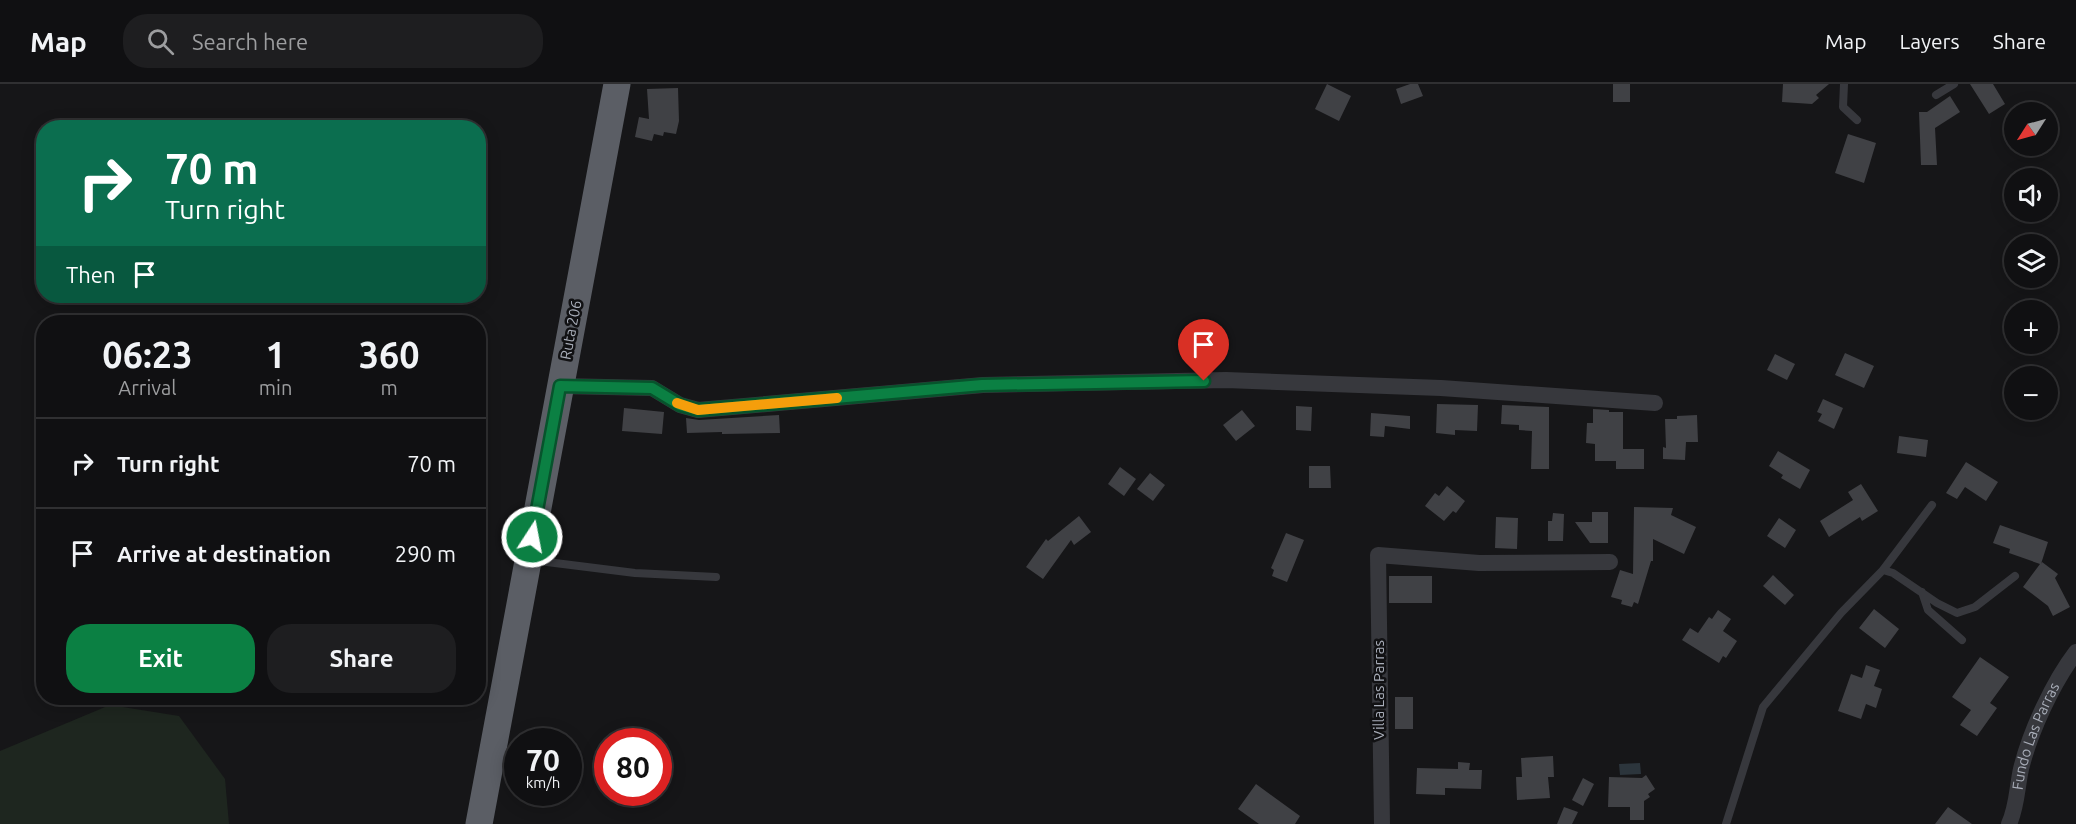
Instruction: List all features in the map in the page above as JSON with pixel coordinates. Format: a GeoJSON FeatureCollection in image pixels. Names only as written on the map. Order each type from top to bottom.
{"type":"FeatureCollection","features":[{"type":"Feature","properties":{"kind":"highway","name":"Ruta 206"},"geometry":{"type":"LineString","coordinates":[[479,824],[617,84]]}},
{"type":"Feature","properties":{"kind":"street"},"geometry":{"type":"LineString","coordinates":[[560,386],[652,388],[680,405],[698,410],[982,385],[1226,380],[1441,388],[1655,403]]}},
{"type":"Feature","properties":{"kind":"street","name":"Villa Las Parras"},"geometry":{"type":"LineString","coordinates":[[1382,824],[1378,555],[1479,563],[1610,562]]}},
{"type":"Feature","properties":{"kind":"street","name":"Fundo Las Parras"},"geometry":{"type":"LineString","coordinates":[[2011,820],[2020,771],[2031,734],[2072,657]]}},
{"type":"Feature","properties":{"kind":"lane"},"geometry":{"type":"LineString","coordinates":[[1844,84],[1843,107],[1857,120]]}},
{"type":"Feature","properties":{"kind":"lane"},"geometry":{"type":"LineString","coordinates":[[1936,95],[1954,84]]}},
{"type":"Feature","properties":{"kind":"lane"},"geometry":{"type":"LineString","coordinates":[[1726,824],[1763,707],[1841,613],[1883,570],[1932,505]]}},
{"type":"Feature","properties":{"kind":"lane"},"geometry":{"type":"LineString","coordinates":[[528,559],[635,573],[716,577]]}},
{"type":"Feature","properties":{"kind":"lane"},"geometry":{"type":"LineString","coordinates":[[1883,570],[1893,573],[1937,603],[1957,613],[1975,607],[2015,576]]}},
{"type":"Feature","properties":{"kind":"lane"},"geometry":{"type":"LineString","coordinates":[[1922,592],[1929,610],[1962,640]]}},
{"type":"Feature","properties":{"kind":"shaded area"},"geometry":{"type":"Polygon","coordinates":[[[110,705],[179,716],[225,779],[229,824],[0,824],[0,751],[110,705]]]}},
{"type":"Feature","properties":{"kind":"shaded area"},"geometry":{"type":"Polygon","coordinates":[[[1640,763],[1641,774],[1620,775],[1619,764],[1640,763]]]}},
{"type":"Feature","properties":{"kind":"building"},"geometry":{"type":"Polygon","coordinates":[[[1327,84],[1351,96],[1339,121],[1315,109],[1327,84]]]}},
{"type":"Feature","properties":{"kind":"building"},"geometry":{"type":"Polygon","coordinates":[[[1418,84],[1423,96],[1401,104],[1396,89],[1418,84]]]}},
{"type":"Feature","properties":{"kind":"building"},"geometry":{"type":"Polygon","coordinates":[[[1613,84],[1630,84],[1630,102],[1613,102],[1613,84]]]}},
{"type":"Feature","properties":{"kind":"building"},"geometry":{"type":"Polygon","coordinates":[[[1783,84],[1829,84],[1816,95],[1819,98],[1812,104],[1782,102],[1783,84]]]}},
{"type":"Feature","properties":{"kind":"building"},"geometry":{"type":"Polygon","coordinates":[[[1970,84],[1993,84],[2004,105],[1989,114],[1970,84]]]}},
{"type":"Feature","properties":{"kind":"building"},"geometry":{"type":"Polygon","coordinates":[[[678,88],[679,121],[676,134],[664,132],[663,136],[654,134],[652,141],[635,137],[639,117],[649,119],[647,89],[678,88]]]}},
{"type":"Feature","properties":{"kind":"building"},"geometry":{"type":"Polygon","coordinates":[[[1950,96],[1960,112],[1935,128],[1937,165],[1921,165],[1919,112],[1927,112],[1950,96]]]}},
{"type":"Feature","properties":{"kind":"building"},"geometry":{"type":"Polygon","coordinates":[[[1848,134],[1876,143],[1864,183],[1835,173],[1848,134]]]}},
{"type":"Feature","properties":{"kind":"building"},"geometry":{"type":"Polygon","coordinates":[[[1845,353],[1874,366],[1864,388],[1835,375],[1845,353]]]}},
{"type":"Feature","properties":{"kind":"building"},"geometry":{"type":"Polygon","coordinates":[[[1775,354],[1795,364],[1787,380],[1767,370],[1775,354]]]}},
{"type":"Feature","properties":{"kind":"building"},"geometry":{"type":"Polygon","coordinates":[[[1823,399],[1843,408],[1834,429],[1818,421],[1822,414],[1817,412],[1823,399]]]}},
{"type":"Feature","properties":{"kind":"building"},"geometry":{"type":"Polygon","coordinates":[[[1437,404],[1478,405],[1477,431],[1455,430],[1455,435],[1436,433],[1437,404]]]}},
{"type":"Feature","properties":{"kind":"building"},"geometry":{"type":"Polygon","coordinates":[[[1502,405],[1549,407],[1549,469],[1531,469],[1532,431],[1519,430],[1519,425],[1501,424],[1502,405]]]}},
{"type":"Feature","properties":{"kind":"building"},"geometry":{"type":"Polygon","coordinates":[[[1296,406],[1312,407],[1311,431],[1296,430],[1296,406]]]}},
{"type":"Feature","properties":{"kind":"building"},"geometry":{"type":"Polygon","coordinates":[[[624,408],[664,412],[662,434],[622,431],[624,408]]]}},
{"type":"Feature","properties":{"kind":"building"},"geometry":{"type":"Polygon","coordinates":[[[1593,409],[1623,412],[1623,449],[1644,449],[1644,469],[1616,469],[1616,461],[1595,461],[1595,444],[1586,443],[1587,423],[1593,423],[1593,409]]]}},
{"type":"Feature","properties":{"kind":"building"},"geometry":{"type":"Polygon","coordinates":[[[1242,410],[1255,426],[1236,441],[1223,425],[1242,410]]]}},
{"type":"Feature","properties":{"kind":"building"},"geometry":{"type":"Polygon","coordinates":[[[1371,413],[1410,416],[1410,429],[1385,426],[1384,437],[1370,436],[1371,413]]]}},
{"type":"Feature","properties":{"kind":"building"},"geometry":{"type":"Polygon","coordinates":[[[779,415],[780,433],[687,433],[686,418],[699,420],[779,415]]]}},
{"type":"Feature","properties":{"kind":"building"},"geometry":{"type":"Polygon","coordinates":[[[1697,415],[1698,442],[1686,442],[1685,460],[1663,459],[1663,447],[1666,448],[1665,419],[1697,415]]]}},
{"type":"Feature","properties":{"kind":"building"},"geometry":{"type":"Polygon","coordinates":[[[1899,436],[1928,440],[1926,457],[1897,453],[1899,436]]]}},
{"type":"Feature","properties":{"kind":"building"},"geometry":{"type":"Polygon","coordinates":[[[1778,451],[1810,470],[1800,489],[1781,478],[1783,475],[1769,466],[1778,451]]]}},
{"type":"Feature","properties":{"kind":"building"},"geometry":{"type":"Polygon","coordinates":[[[1966,462],[1998,482],[1986,501],[1965,487],[1957,499],[1946,493],[1966,462]]]}},
{"type":"Feature","properties":{"kind":"building"},"geometry":{"type":"Polygon","coordinates":[[[1309,466],[1330,466],[1331,488],[1309,488],[1309,466]]]}},
{"type":"Feature","properties":{"kind":"building"},"geometry":{"type":"Polygon","coordinates":[[[1120,467],[1136,479],[1124,496],[1108,484],[1120,467]]]}},
{"type":"Feature","properties":{"kind":"building"},"geometry":{"type":"Polygon","coordinates":[[[1150,473],[1165,485],[1153,501],[1137,489],[1150,473]]]}},
{"type":"Feature","properties":{"kind":"building"},"geometry":{"type":"Polygon","coordinates":[[[1861,484],[1878,511],[1862,521],[1860,517],[1829,537],[1820,521],[1853,500],[1848,492],[1861,484]]]}},
{"type":"Feature","properties":{"kind":"building"},"geometry":{"type":"Polygon","coordinates":[[[1447,486],[1465,501],[1456,513],[1453,511],[1444,521],[1425,506],[1435,493],[1439,496],[1447,486]]]}},
{"type":"Feature","properties":{"kind":"building"},"geometry":{"type":"Polygon","coordinates":[[[1634,507],[1673,508],[1671,515],[1696,527],[1684,554],[1653,539],[1653,561],[1651,561],[1638,604],[1634,602],[1632,607],[1621,604],[1622,600],[1611,597],[1620,570],[1633,574],[1634,507]]]}},
{"type":"Feature","properties":{"kind":"building"},"geometry":{"type":"Polygon","coordinates":[[[1592,512],[1608,512],[1608,543],[1590,543],[1575,522],[1592,522],[1592,512]]]}},
{"type":"Feature","properties":{"kind":"building"},"geometry":{"type":"Polygon","coordinates":[[[1553,513],[1564,514],[1563,541],[1548,541],[1548,521],[1552,521],[1553,513]]]}},
{"type":"Feature","properties":{"kind":"building"},"geometry":{"type":"Polygon","coordinates":[[[1079,516],[1091,532],[1074,545],[1071,540],[1043,579],[1026,567],[1046,539],[1048,541],[1079,516]]]}},
{"type":"Feature","properties":{"kind":"building"},"geometry":{"type":"Polygon","coordinates":[[[1496,517],[1518,518],[1517,549],[1495,548],[1496,517]]]}},
{"type":"Feature","properties":{"kind":"building"},"geometry":{"type":"Polygon","coordinates":[[[1779,518],[1796,530],[1785,548],[1767,536],[1779,518]]]}},
{"type":"Feature","properties":{"kind":"building"},"geometry":{"type":"Polygon","coordinates":[[[2000,525],[2048,542],[2041,564],[2042,562],[2058,574],[2055,578],[2070,607],[2053,616],[2048,606],[2023,587],[2040,564],[2009,553],[2010,549],[1993,543],[2000,525]]]}},
{"type":"Feature","properties":{"kind":"building"},"geometry":{"type":"Polygon","coordinates":[[[1286,533],[1304,540],[1287,582],[1272,576],[1274,570],[1271,568],[1286,533]]]}},
{"type":"Feature","properties":{"kind":"building"},"geometry":{"type":"Polygon","coordinates":[[[1773,575],[1794,595],[1785,605],[1763,586],[1773,575]]]}},
{"type":"Feature","properties":{"kind":"building"},"geometry":{"type":"Polygon","coordinates":[[[1389,576],[1432,576],[1432,603],[1389,603],[1389,576]]]}},
{"type":"Feature","properties":{"kind":"building"},"geometry":{"type":"Polygon","coordinates":[[[1874,609],[1899,629],[1885,648],[1859,628],[1874,609]]]}},
{"type":"Feature","properties":{"kind":"building"},"geometry":{"type":"Polygon","coordinates":[[[1718,610],[1731,619],[1723,631],[1737,641],[1726,658],[1723,656],[1719,663],[1682,640],[1690,628],[1698,633],[1709,617],[1712,619],[1718,610]]]}},
{"type":"Feature","properties":{"kind":"building"},"geometry":{"type":"Polygon","coordinates":[[[1980,657],[2009,677],[1990,703],[1997,708],[1977,736],[1960,725],[1971,710],[1952,697],[1980,657]]]}},
{"type":"Feature","properties":{"kind":"building"},"geometry":{"type":"Polygon","coordinates":[[[1866,665],[1880,670],[1874,686],[1882,689],[1876,708],[1866,704],[1861,719],[1838,711],[1851,674],[1862,678],[1866,665]]]}},
{"type":"Feature","properties":{"kind":"building"},"geometry":{"type":"Polygon","coordinates":[[[1395,697],[1413,697],[1413,729],[1395,729],[1395,697]]]}},
{"type":"Feature","properties":{"kind":"building"},"geometry":{"type":"Polygon","coordinates":[[[1553,756],[1554,777],[1548,777],[1550,798],[1517,800],[1516,777],[1522,777],[1521,758],[1553,756]]]}},
{"type":"Feature","properties":{"kind":"building"},"geometry":{"type":"Polygon","coordinates":[[[1458,762],[1470,763],[1469,770],[1482,770],[1481,789],[1445,788],[1445,795],[1416,794],[1417,768],[1458,769],[1458,762]]]}},
{"type":"Feature","properties":{"kind":"building"},"geometry":{"type":"Polygon","coordinates":[[[1646,775],[1655,789],[1644,801],[1644,820],[1630,820],[1630,807],[1608,807],[1609,777],[1642,778],[1646,775]]]}},
{"type":"Feature","properties":{"kind":"building"},"geometry":{"type":"Polygon","coordinates":[[[1583,778],[1594,784],[1583,806],[1572,800],[1583,778]]]}},
{"type":"Feature","properties":{"kind":"building"},"geometry":{"type":"Polygon","coordinates":[[[1256,784],[1300,816],[1295,824],[1259,824],[1238,809],[1256,784]]]}},
{"type":"Feature","properties":{"kind":"building"},"geometry":{"type":"Polygon","coordinates":[[[1564,807],[1578,812],[1572,824],[1557,824],[1564,807]]]}},
{"type":"Feature","properties":{"kind":"building"},"geometry":{"type":"Polygon","coordinates":[[[1948,807],[1972,824],[1935,824],[1948,807]]]}},
{"type":"Feature","properties":{"kind":"slow traffic"},"geometry":{"type":"LineString","coordinates":[[677,403],[698,410],[837,398]]}},
{"type":"Feature","properties":{"kind":"route"},"geometry":{"type":"LineString","coordinates":[[532,537],[560,386],[652,388],[680,405],[698,410],[982,385],[1204,381]]}}]}
